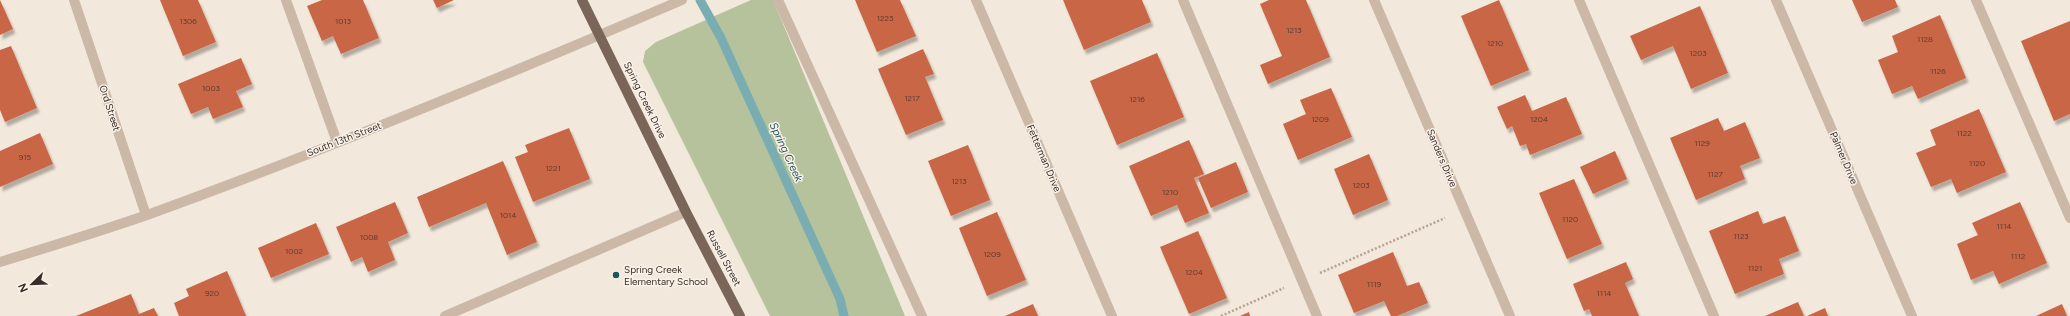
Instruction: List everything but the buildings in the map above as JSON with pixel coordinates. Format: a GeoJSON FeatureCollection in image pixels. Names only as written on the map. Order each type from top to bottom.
{"type":"FeatureCollection","features":[{"type":"Feature","properties":{"kind":"main road","name":"Spring Creek Drive"},"geometry":{"type":"LineString","coordinates":[[582,0],[686,212]]}},
{"type":"Feature","properties":{"kind":"main road","name":"Russell Street"},"geometry":{"type":"LineString","coordinates":[[686,212],[740,316]]}},
{"type":"Feature","properties":{"kind":"street","name":"Ord Street"},"geometry":{"type":"LineString","coordinates":[[74,0],[146,215]]}},
{"type":"Feature","properties":{"kind":"street"},"geometry":{"type":"LineString","coordinates":[[286,0],[337,142]]}},
{"type":"Feature","properties":{"kind":"street","name":"South 13th Street"},"geometry":{"type":"LineString","coordinates":[[0,262],[146,215],[337,142],[682,0]]}},
{"type":"Feature","properties":{"kind":"street"},"geometry":{"type":"LineString","coordinates":[[778,0],[922,316]]}},
{"type":"Feature","properties":{"kind":"street","name":"Fetterman Drive"},"geometry":{"type":"LineString","coordinates":[[976,0],[1112,316]]}},
{"type":"Feature","properties":{"kind":"street"},"geometry":{"type":"LineString","coordinates":[[1183,0],[1317,316]]}},
{"type":"Feature","properties":{"kind":"street","name":"Sanders Drive"},"geometry":{"type":"LineString","coordinates":[[1374,0],[1510,316]]}},
{"type":"Feature","properties":{"kind":"street"},"geometry":{"type":"LineString","coordinates":[[1579,0],[1714,316]]}},
{"type":"Feature","properties":{"kind":"street","name":"Palmer Drive"},"geometry":{"type":"LineString","coordinates":[[1776,0],[1912,316]]}},
{"type":"Feature","properties":{"kind":"street"},"geometry":{"type":"LineString","coordinates":[[1976,0],[2070,218]]}},
{"type":"Feature","properties":{"kind":"street"},"geometry":{"type":"LineString","coordinates":[[445,316],[686,212]]}},
{"type":"Feature","properties":{"kind":"path"},"geometry":{"type":"LineString","coordinates":[[1221,316],[1464,209]]}},
{"type":"Feature","properties":{"kind":"green space"},"geometry":{"type":"Polygon","coordinates":[[[751,0],[773,0],[905,316],[770,316],[643,62],[645,51],[656,42],[751,0]]]}},
{"type":"Feature","properties":{"kind":"waterway","name":"Spring Creek"},"geometry":{"type":"LineString","coordinates":[[700,0],[721,38],[840,299],[844,316]]}},
{"type":"Feature","properties":{"kind":"place","name":"Spring Creek Elementary School"},"geometry":{"type":"Point","coordinates":[616,275]}}]}
